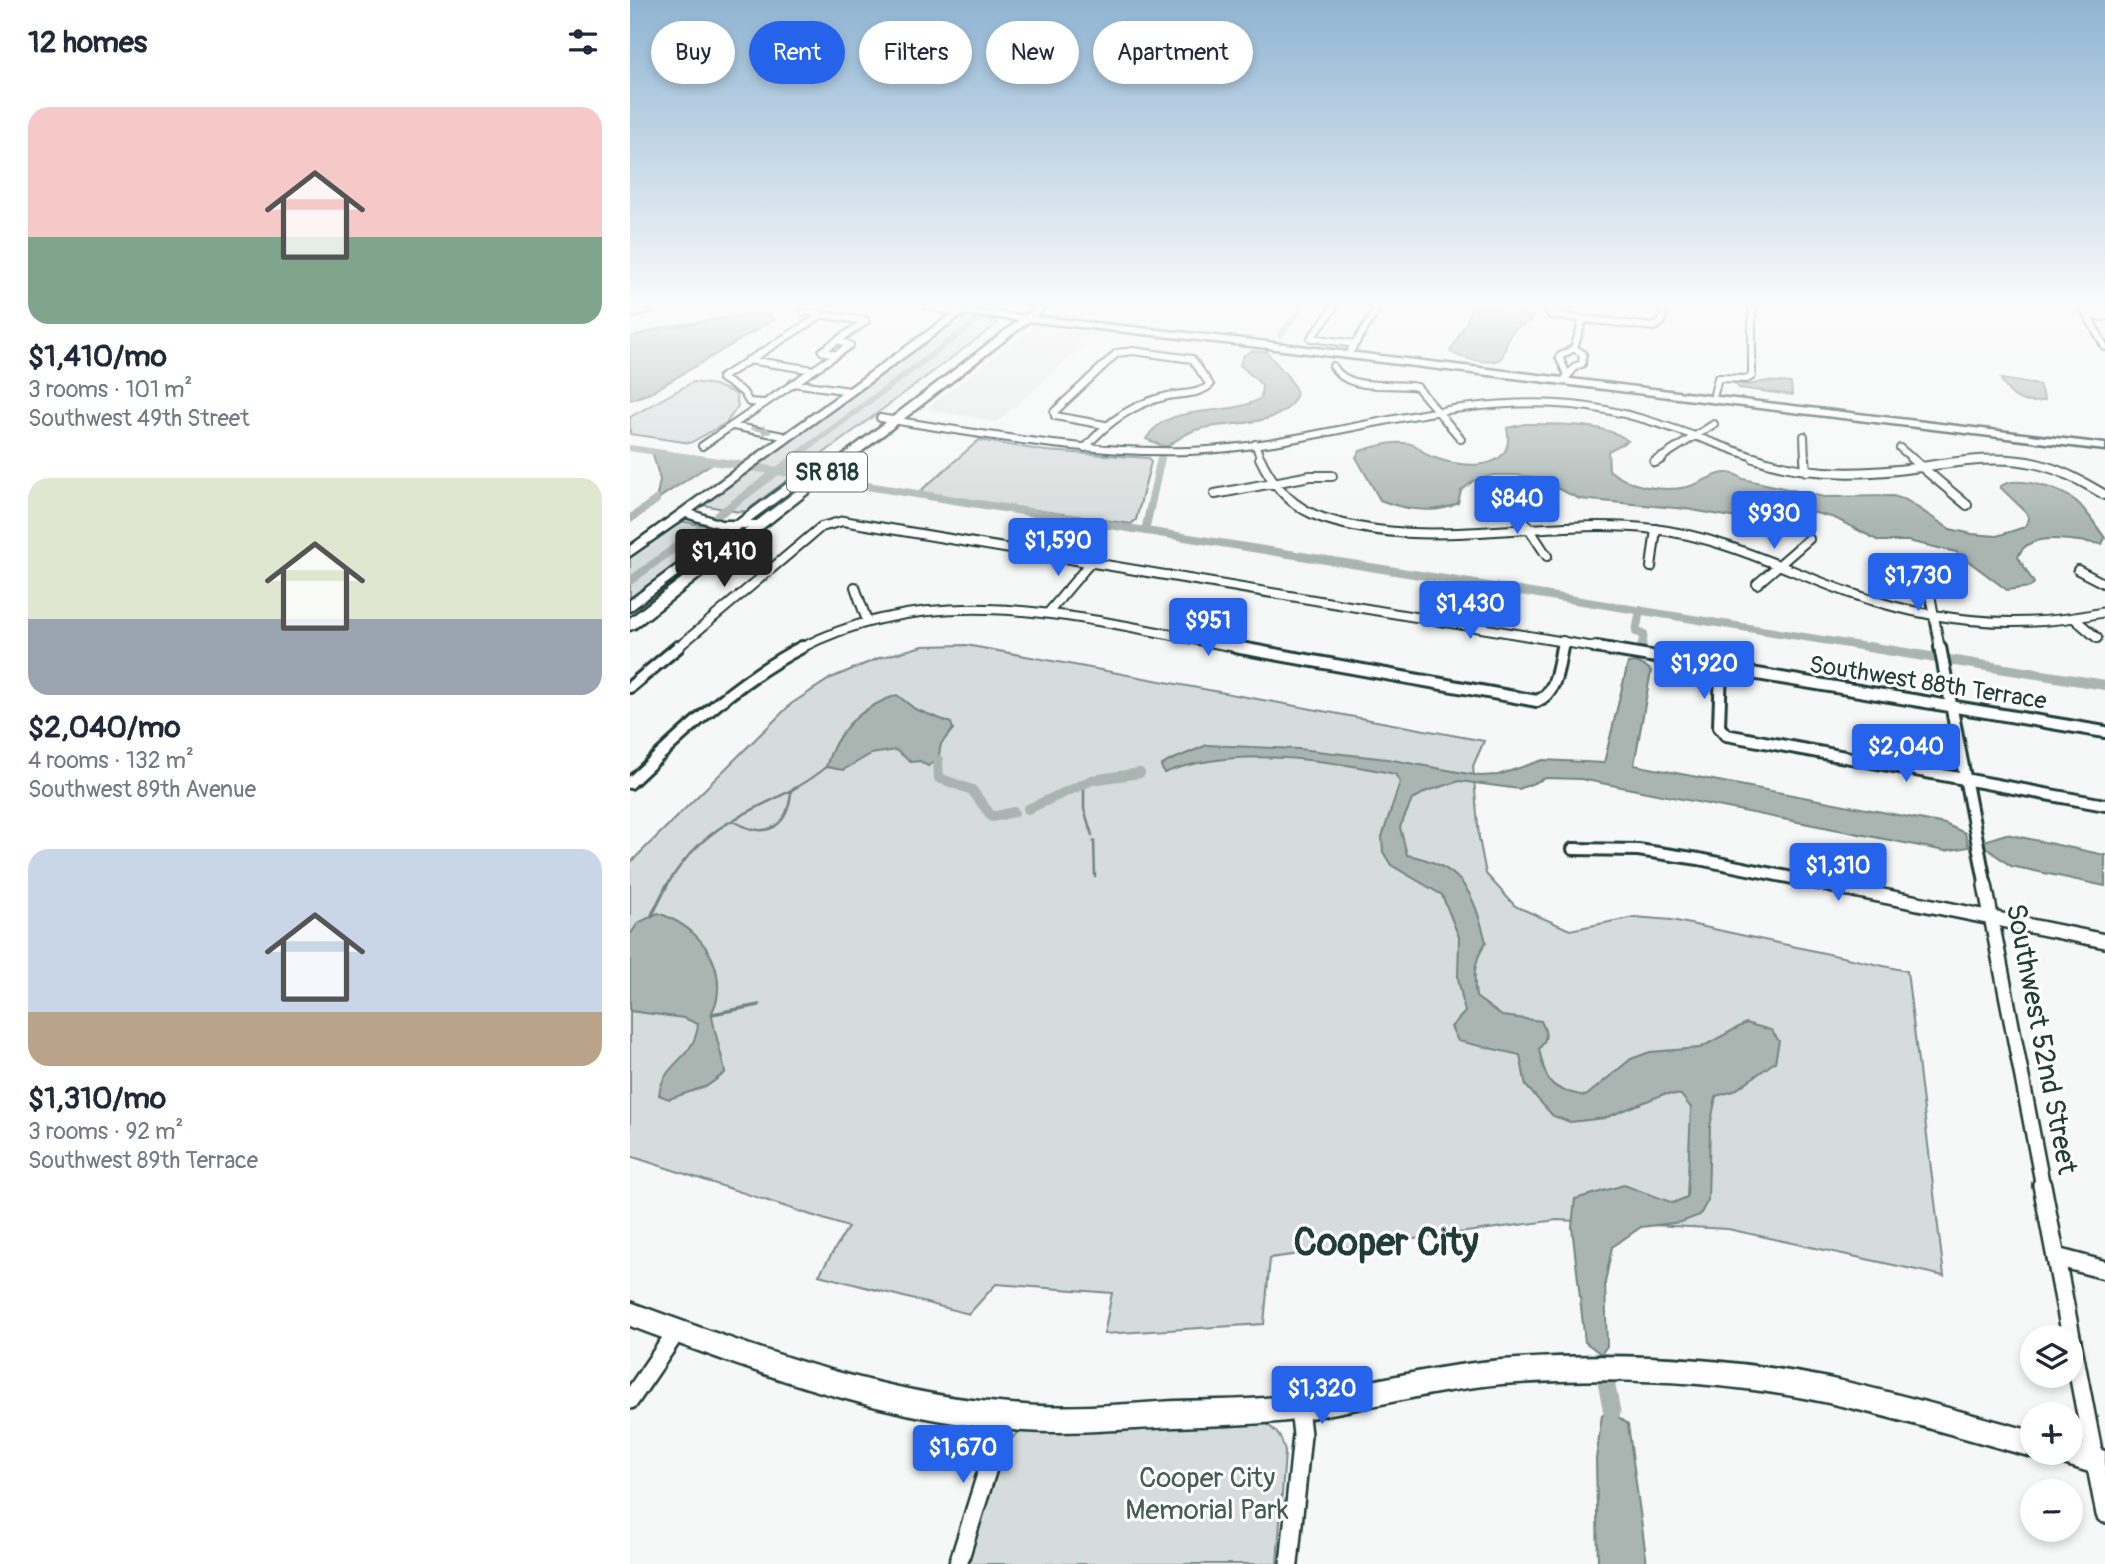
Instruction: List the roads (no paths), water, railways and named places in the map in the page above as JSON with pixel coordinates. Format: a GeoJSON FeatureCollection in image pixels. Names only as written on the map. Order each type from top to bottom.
{"type":"FeatureCollection","features":[{"type":"Feature","properties":{"kind":"main road"},"geometry":{"type":"LineString","coordinates":[[630,552],[694,514],[752,464],[865,381]]}},
{"type":"Feature","properties":{"kind":"main road","name":"SR 818"},"geometry":{"type":"LineString","coordinates":[[630,607],[930,381]]}},
{"type":"Feature","properties":{"kind":"main road","name":"SR 818"},"geometry":{"type":"LineString","coordinates":[[630,625],[741,522],[896,420],[942,381]]}},
{"type":"Feature","properties":{"kind":"main road"},"geometry":{"type":"LineString","coordinates":[[1597,381],[2105,447]]}},
{"type":"Feature","properties":{"kind":"main road"},"geometry":{"type":"LineString","coordinates":[[1601,381],[2105,442]]}},
{"type":"Feature","properties":{"kind":"main road"},"geometry":{"type":"LineString","coordinates":[[694,514],[741,522]]}},
{"type":"Feature","properties":{"kind":"main road"},"geometry":{"type":"LineString","coordinates":[[630,1314],[779,1369],[847,1388],[930,1406],[1004,1417],[1079,1419],[1300,1407],[1424,1380],[1499,1372],[1626,1367],[1733,1376],[1850,1396],[2020,1441]]}},
{"type":"Feature","properties":{"kind":"main road"},"geometry":{"type":"LineString","coordinates":[[2083,1458],[2100,1463]]}},
{"type":"Feature","properties":{"kind":"street"},"geometry":{"type":"LineString","coordinates":[[722,381],[738,388],[749,402],[765,403]]}},
{"type":"Feature","properties":{"kind":"street"},"geometry":{"type":"LineString","coordinates":[[702,446],[797,381]]}},
{"type":"Feature","properties":{"kind":"street"},"geometry":{"type":"LineString","coordinates":[[1086,381],[1054,414],[1062,419],[1105,425]]}},
{"type":"Feature","properties":{"kind":"street"},"geometry":{"type":"LineString","coordinates":[[1085,448],[1105,425],[1159,395],[1209,388],[1208,381]]}},
{"type":"Feature","properties":{"kind":"street"},"geometry":{"type":"LineString","coordinates":[[1345,381],[1350,385],[1416,384],[1461,439]]}},
{"type":"Feature","properties":{"kind":"street"},"geometry":{"type":"LineString","coordinates":[[1714,394],[1717,381]]}},
{"type":"Feature","properties":{"kind":"street"},"geometry":{"type":"LineString","coordinates":[[791,385],[848,393]]}},
{"type":"Feature","properties":{"kind":"street"},"geometry":{"type":"LineString","coordinates":[[880,418],[1085,448],[1175,451],[1255,444],[1506,404],[1569,404],[1640,416],[1762,462],[1806,471],[1848,473],[1974,458],[2020,460],[2072,475],[2105,495]]}},
{"type":"Feature","properties":{"kind":"street"},"geometry":{"type":"LineString","coordinates":[[1655,462],[1714,424]]}},
{"type":"Feature","properties":{"kind":"street"},"geometry":{"type":"LineString","coordinates":[[733,426],[776,433],[782,436],[784,441]]}},
{"type":"Feature","properties":{"kind":"street"},"geometry":{"type":"LineString","coordinates":[[1804,436],[1806,471]]}},
{"type":"Feature","properties":{"kind":"street"},"geometry":{"type":"LineString","coordinates":[[1255,444],[1272,483],[1297,507],[1324,518],[1363,527],[1450,534],[1595,524],[1656,529],[1719,542],[1858,596],[1933,614],[2013,622],[2075,619],[2105,612]]}},
{"type":"Feature","properties":{"kind":"street"},"geometry":{"type":"LineString","coordinates":[[1900,448],[1967,505]]}},
{"type":"Feature","properties":{"kind":"street"},"geometry":{"type":"LineString","coordinates":[[1215,494],[1310,476],[1332,477]]}},
{"type":"Feature","properties":{"kind":"street"},"geometry":{"type":"LineString","coordinates":[[1511,501],[1547,556]]}},
{"type":"Feature","properties":{"kind":"street","name":"Southwest 88th Terrace"},"geometry":{"type":"LineString","coordinates":[[630,687],[812,534],[834,522],[848,521],[2105,732]]}},
{"type":"Feature","properties":{"kind":"street"},"geometry":{"type":"LineString","coordinates":[[1651,567],[1656,529]]}},
{"type":"Feature","properties":{"kind":"street"},"geometry":{"type":"LineString","coordinates":[[1757,584],[1809,539]]}},
{"type":"Feature","properties":{"kind":"street"},"geometry":{"type":"LineString","coordinates":[[1048,613],[1091,562]]}},
{"type":"Feature","properties":{"kind":"street"},"geometry":{"type":"LineString","coordinates":[[2078,570],[2105,583]]}},
{"type":"Feature","properties":{"kind":"street","name":"Southwest 52nd Street"},"geometry":{"type":"LineString","coordinates":[[1926,573],[2056,1257],[2100,1463],[2105,1514]]}},
{"type":"Feature","properties":{"kind":"street"},"geometry":{"type":"LineString","coordinates":[[855,587],[867,621]]}},
{"type":"Feature","properties":{"kind":"street"},"geometry":{"type":"LineString","coordinates":[[630,783],[712,707],[744,682],[797,649],[867,621],[921,609],[960,606],[1048,613],[1518,699],[1544,700],[1551,693],[1563,641]]}},
{"type":"Feature","properties":{"kind":"street"},"geometry":{"type":"LineString","coordinates":[[2075,619],[2097,638]]}},
{"type":"Feature","properties":{"kind":"street"},"geometry":{"type":"LineString","coordinates":[[1721,667],[1720,731],[1726,735],[2105,805]]}},
{"type":"Feature","properties":{"kind":"street"},"geometry":{"type":"LineString","coordinates":[[1573,849],[1638,850],[1699,859],[2105,941]]}},
{"type":"Feature","properties":{"kind":"street"},"geometry":{"type":"LineString","coordinates":[[2056,1257],[2105,1270]]}},
{"type":"Feature","properties":{"kind":"street"},"geometry":{"type":"LineString","coordinates":[[630,1400],[677,1331]]}},
{"type":"Feature","properties":{"kind":"street"},"geometry":{"type":"LineString","coordinates":[[1289,1564],[1302,1435],[1300,1407]]}},
{"type":"Feature","properties":{"kind":"street"},"geometry":{"type":"LineString","coordinates":[[958,1564],[1004,1417]]}},
{"type":"Feature","properties":{"kind":"waterway"},"geometry":{"type":"LineString","coordinates":[[792,459],[897,381]]}},
{"type":"Feature","properties":{"kind":"waterway"},"geometry":{"type":"LineString","coordinates":[[630,448],[703,459]]}},
{"type":"Feature","properties":{"kind":"waterway"},"geometry":{"type":"LineString","coordinates":[[692,458],[778,471]]}},
{"type":"Feature","properties":{"kind":"waterway"},"geometry":{"type":"LineString","coordinates":[[778,471],[795,458]]}},
{"type":"Feature","properties":{"kind":"waterway"},"geometry":{"type":"LineString","coordinates":[[1145,531],[1161,458]]}},
{"type":"Feature","properties":{"kind":"waterway"},"geometry":{"type":"LineString","coordinates":[[630,581],[778,471]]}},
{"type":"Feature","properties":{"kind":"waterway"},"geometry":{"type":"LineString","coordinates":[[778,471],[791,473]]}},
{"type":"Feature","properties":{"kind":"waterway"},"geometry":{"type":"LineString","coordinates":[[830,480],[1145,531]]}},
{"type":"Feature","properties":{"kind":"waterway"},"geometry":{"type":"LineString","coordinates":[[630,519],[656,500]]}},
{"type":"Feature","properties":{"kind":"waterway"},"geometry":{"type":"LineString","coordinates":[[1145,531],[1640,610]]}},
{"type":"Feature","properties":{"kind":"waterway"},"geometry":{"type":"LineString","coordinates":[[1640,610],[1879,649]]}},
{"type":"Feature","properties":{"kind":"waterway"},"geometry":{"type":"LineString","coordinates":[[1640,610],[1636,632],[1644,634],[1641,649]]}},
{"type":"Feature","properties":{"kind":"waterway"},"geometry":{"type":"LineString","coordinates":[[1641,651],[1642,647]]}},
{"type":"Feature","properties":{"kind":"waterway"},"geometry":{"type":"LineString","coordinates":[[1868,647],[2105,685]]}},
{"type":"Feature","properties":{"kind":"waterway"},"geometry":{"type":"LineString","coordinates":[[938,760],[939,778],[972,790],[992,817],[1014,812]]}},
{"type":"Feature","properties":{"kind":"waterway"},"geometry":{"type":"LineString","coordinates":[[666,887],[688,856],[717,830],[800,785],[826,767]]}},
{"type":"Feature","properties":{"kind":"waterway"},"geometry":{"type":"LineString","coordinates":[[1028,809],[1092,780],[1140,773]]}},
{"type":"Feature","properties":{"kind":"waterway"},"geometry":{"type":"LineString","coordinates":[[1084,783],[1084,809],[1092,835]]}},
{"type":"Feature","properties":{"kind":"waterway"},"geometry":{"type":"LineString","coordinates":[[735,822],[757,830],[774,827],[785,814],[791,792]]}},
{"type":"Feature","properties":{"kind":"waterway"},"geometry":{"type":"LineString","coordinates":[[1094,841],[1095,877]]}},
{"type":"Feature","properties":{"kind":"waterway"},"geometry":{"type":"LineString","coordinates":[[651,917],[666,887]]}},
{"type":"Feature","properties":{"kind":"waterway"},"geometry":{"type":"LineString","coordinates":[[712,1014],[759,1005]]}},
{"type":"Feature","properties":{"kind":"waterway"},"geometry":{"type":"LineString","coordinates":[[1606,1382],[1612,1412]]}},
{"type":"Feature","properties":{"kind":"district","name":"Cooper City"},"geometry":{"type":"Point","coordinates":[1386,1243]}},
{"type":"Feature","properties":{"kind":"park label","name":"Cooper City Memorial Park"},"geometry":{"type":"Point","coordinates":[1207,1494]}}]}
